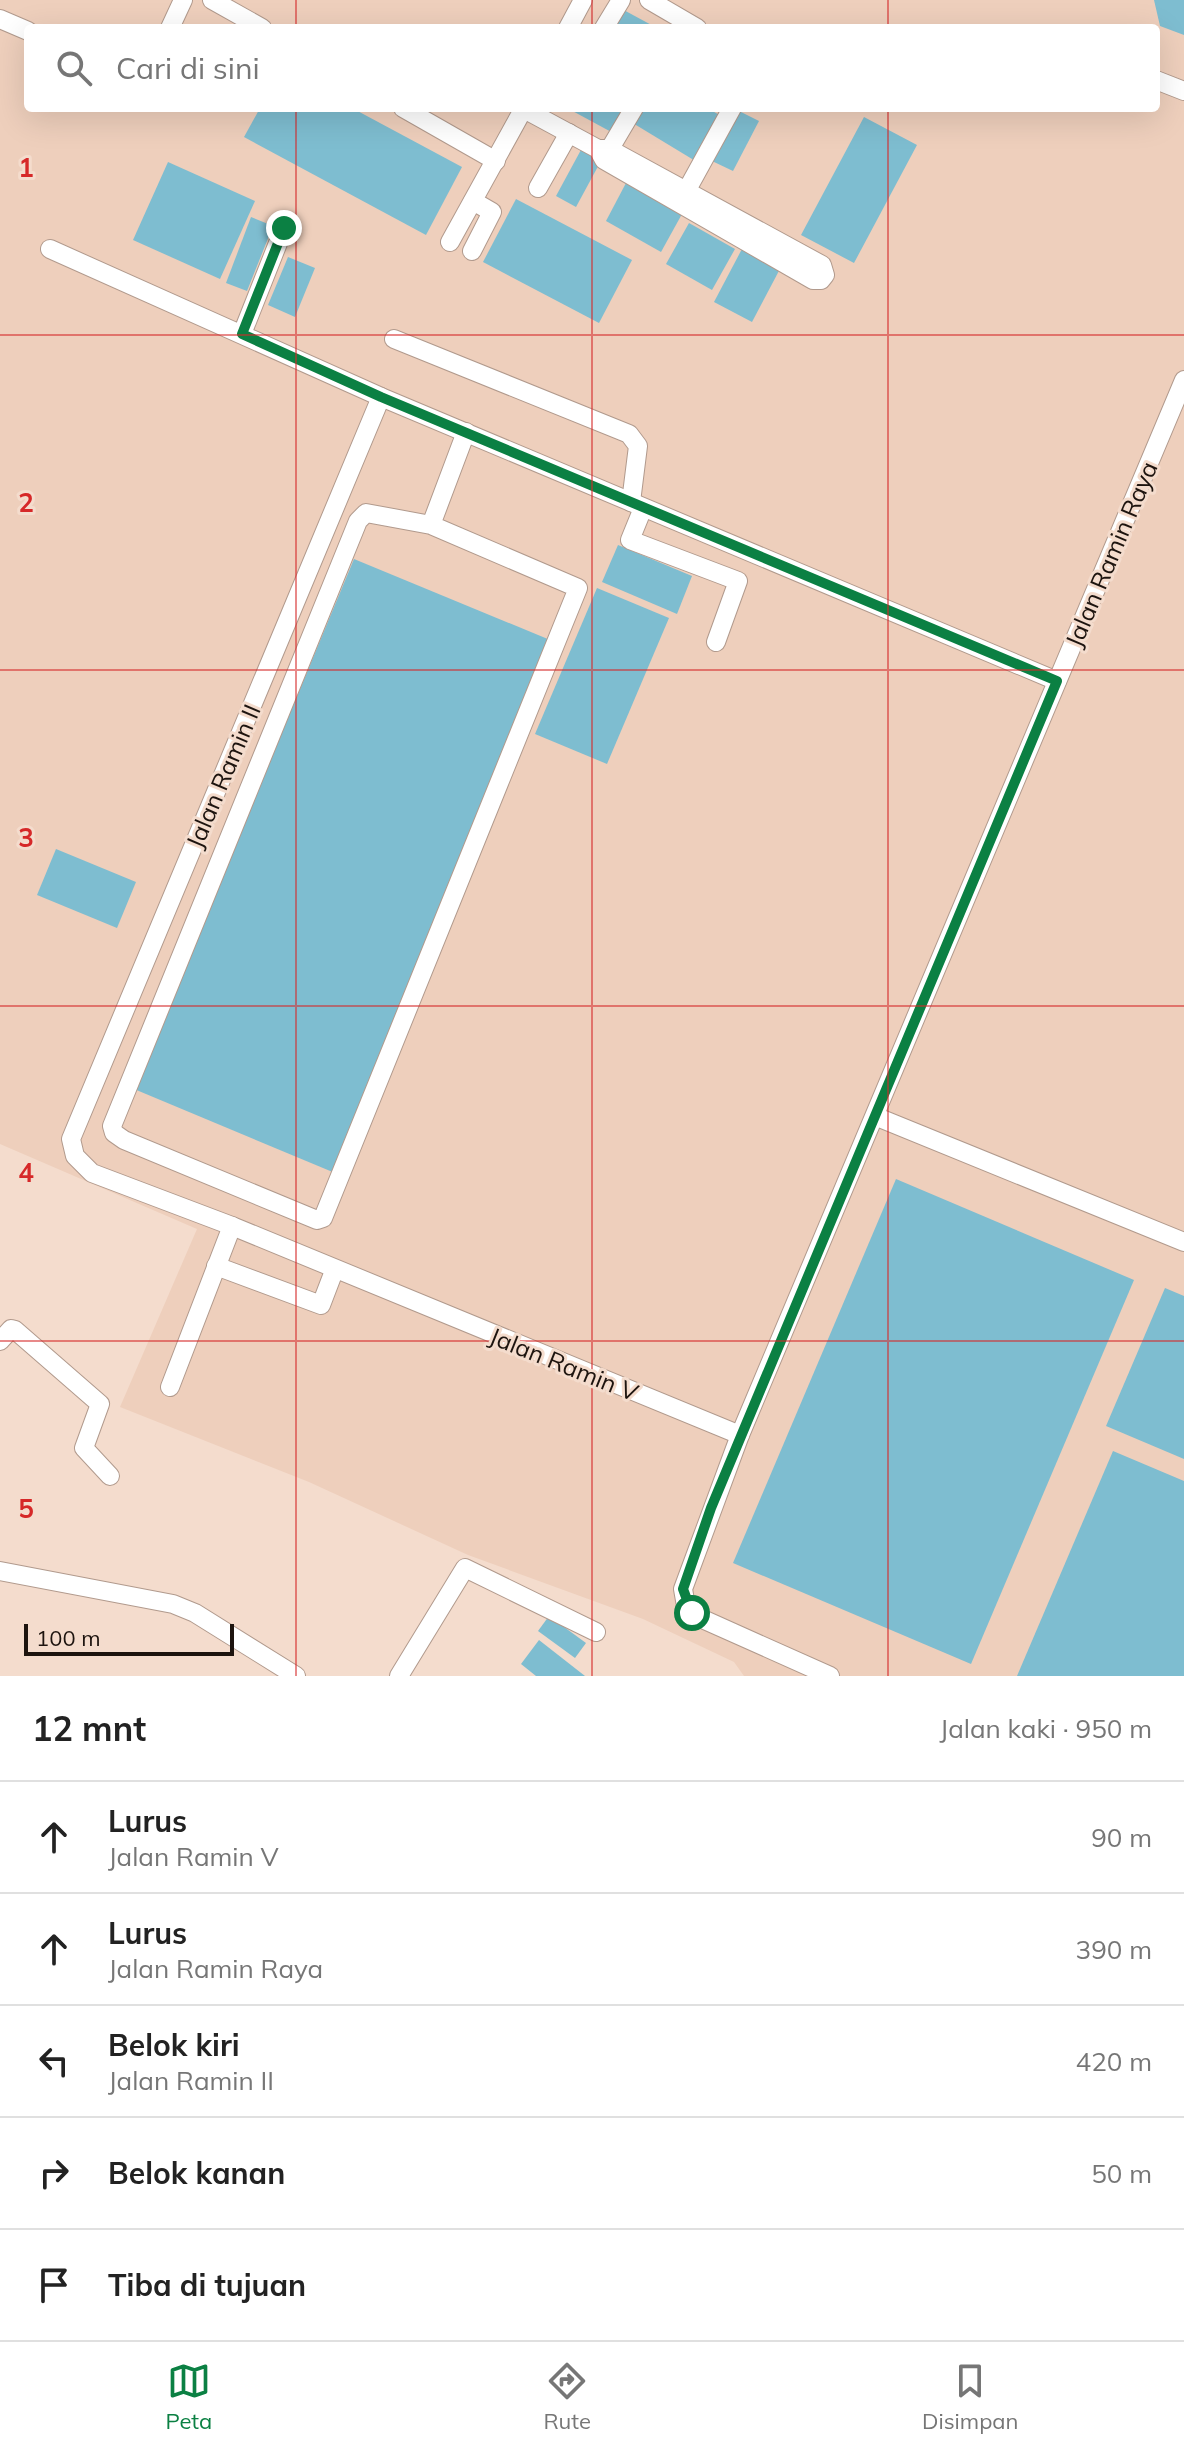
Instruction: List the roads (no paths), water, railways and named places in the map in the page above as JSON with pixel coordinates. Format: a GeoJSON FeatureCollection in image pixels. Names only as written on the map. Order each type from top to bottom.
{"type":"FeatureCollection","features":[{"type":"Feature","properties":{"kind":"street"},"geometry":{"type":"LineString","coordinates":[[172,24],[183,0]]}},
{"type":"Feature","properties":{"kind":"street"},"geometry":{"type":"LineString","coordinates":[[212,0],[251,24]]}},
{"type":"Feature","properties":{"kind":"street"},"geometry":{"type":"LineString","coordinates":[[570,24],[583,0]]}},
{"type":"Feature","properties":{"kind":"street"},"geometry":{"type":"LineString","coordinates":[[606,24],[621,0]]}},
{"type":"Feature","properties":{"kind":"street"},"geometry":{"type":"LineString","coordinates":[[649,0],[686,24]]}},
{"type":"Feature","properties":{"kind":"street"},"geometry":{"type":"LineString","coordinates":[[0,19],[24,29]]}},
{"type":"Feature","properties":{"kind":"street"},"geometry":{"type":"LineString","coordinates":[[1160,82],[1184,91]]}},
{"type":"Feature","properties":{"kind":"street"},"geometry":{"type":"LineString","coordinates":[[410,112],[496,161]]}},
{"type":"Feature","properties":{"kind":"street"},"geometry":{"type":"LineString","coordinates":[[450,242],[522,112]]}},
{"type":"Feature","properties":{"kind":"street"},"geometry":{"type":"LineString","coordinates":[[604,153],[631,112]]}},
{"type":"Feature","properties":{"kind":"street"},"geometry":{"type":"LineString","coordinates":[[684,196],[730,112]]}},
{"type":"Feature","properties":{"kind":"street"},"geometry":{"type":"LineString","coordinates":[[553,115],[569,133],[684,196],[822,265],[825,275],[821,280],[813,280],[684,196]]}},
{"type":"Feature","properties":{"kind":"street"},"geometry":{"type":"LineString","coordinates":[[538,188],[569,133]]}},
{"type":"Feature","properties":{"kind":"street"},"geometry":{"type":"LineString","coordinates":[[472,251],[492,212],[473,201]]}},
{"type":"Feature","properties":{"kind":"street"},"geometry":{"type":"LineString","coordinates":[[242,334],[284,228]]}},
{"type":"Feature","properties":{"kind":"street"},"geometry":{"type":"LineString","coordinates":[[50,249],[381,397],[1057,681]]}},
{"type":"Feature","properties":{"kind":"street"},"geometry":{"type":"LineString","coordinates":[[394,339],[629,434],[638,446],[637,505],[623,538],[737,579],[716,642]]}},
{"type":"Feature","properties":{"kind":"street","name":"Jalan Ramin Raya"},"geometry":{"type":"LineString","coordinates":[[740,1435],[877,1117],[1184,380]]}},
{"type":"Feature","properties":{"kind":"street","name":"Jalan Ramin II"},"geometry":{"type":"LineString","coordinates":[[75,1156],[71,1139],[381,397]]}},
{"type":"Feature","properties":{"kind":"street"},"geometry":{"type":"LineString","coordinates":[[431,525],[466,432]]}},
{"type":"Feature","properties":{"kind":"street"},"geometry":{"type":"LineString","coordinates":[[370,513],[431,525],[578,588],[323,1218],[319,1220],[124,1140],[114,1133],[112,1126],[358,521],[363,514],[370,513]]}},
{"type":"Feature","properties":{"kind":"street"},"geometry":{"type":"LineString","coordinates":[[877,1117],[1184,1242]]}},
{"type":"Feature","properties":{"kind":"street","name":"Jalan Ramin V"},"geometry":{"type":"LineString","coordinates":[[75,1156],[92,1173],[232,1226],[334,1271],[740,1435]]}},
{"type":"Feature","properties":{"kind":"street"},"geometry":{"type":"LineString","coordinates":[[170,1387],[232,1226]]}},
{"type":"Feature","properties":{"kind":"street"},"geometry":{"type":"LineString","coordinates":[[216,1266],[321,1305],[334,1271]]}},
{"type":"Feature","properties":{"kind":"street"},"geometry":{"type":"LineString","coordinates":[[0,1341],[11,1329],[15,1330],[100,1404],[84,1448],[110,1476]]}},
{"type":"Feature","properties":{"kind":"street"},"geometry":{"type":"LineString","coordinates":[[740,1435],[683,1589],[684,1599],[698,1617],[830,1676]]}},
{"type":"Feature","properties":{"kind":"street"},"geometry":{"type":"LineString","coordinates":[[399,1676],[465,1568],[596,1632]]}},
{"type":"Feature","properties":{"kind":"street"},"geometry":{"type":"LineString","coordinates":[[0,1571],[173,1604],[195,1613],[296,1676]]}}]}
